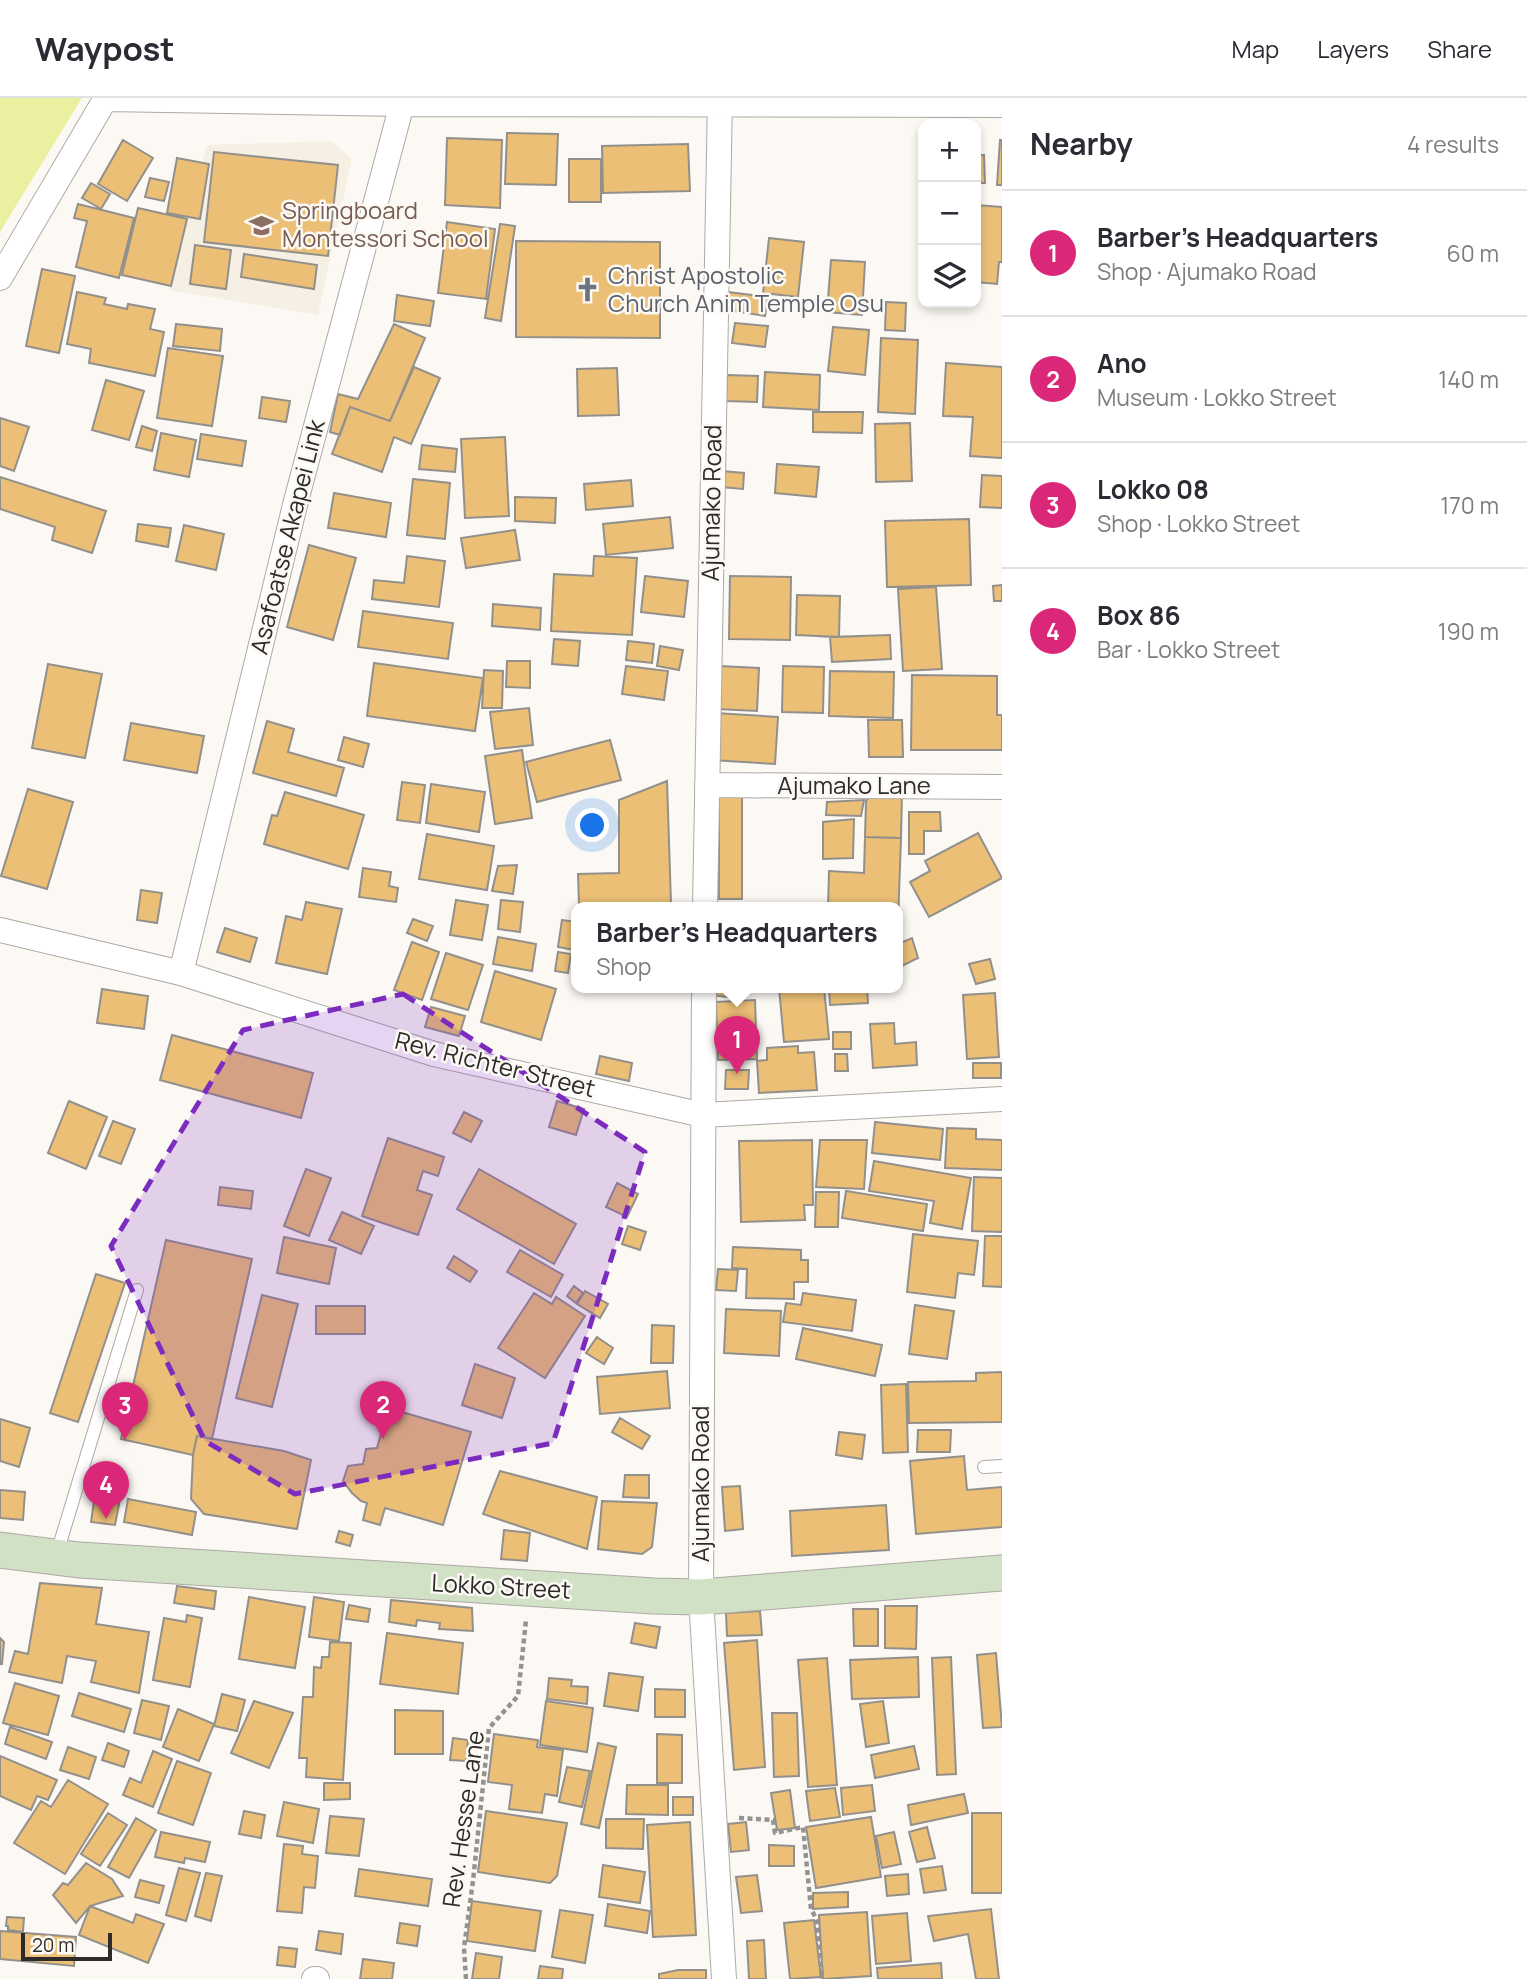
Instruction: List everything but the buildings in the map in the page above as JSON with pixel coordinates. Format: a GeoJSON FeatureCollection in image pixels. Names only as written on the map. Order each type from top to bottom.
{"type":"FeatureCollection","features":[{"type":"Feature","properties":{"kind":"main road","name":"Lokko Street"},"geometry":{"type":"LineString","coordinates":[[0,1550],[56,1557],[701,1597],[1002,1573]]}},
{"type":"Feature","properties":{"kind":"street"},"geometry":{"type":"LineString","coordinates":[[0,278],[106,99],[402,104],[720,101],[1002,105]]}},
{"type":"Feature","properties":{"kind":"street","name":"Ajumako Road"},"geometry":{"type":"LineString","coordinates":[[705,902],[720,101]]}},
{"type":"Feature","properties":{"kind":"street","name":"Asafoatse Akapei Link"},"geometry":{"type":"LineString","coordinates":[[181,973],[296,501],[402,104]]}},
{"type":"Feature","properties":{"kind":"street","name":"Ajumako Lane"},"geometry":{"type":"LineString","coordinates":[[707,785],[1002,787]]}},
{"type":"Feature","properties":{"kind":"street","name":"Rev. Richter Street"},"geometry":{"type":"LineString","coordinates":[[0,930],[181,973],[434,1054],[703,1115],[1002,1099]]}},
{"type":"Feature","properties":{"kind":"street","name":"Ajumako Road"},"geometry":{"type":"LineString","coordinates":[[704,993],[701,1597],[724,1979]]}},
{"type":"Feature","properties":{"kind":"lane"},"geometry":{"type":"LineString","coordinates":[[56,1557],[137,1290]]}},
{"type":"Feature","properties":{"kind":"lane"},"geometry":{"type":"LineString","coordinates":[[984,1467],[1002,1466]]}},
{"type":"Feature","properties":{"kind":"path","name":"Rev. Hesse Lane"},"geometry":{"type":"LineString","coordinates":[[466,1979],[464,1948],[489,1728],[518,1696],[530,1588]]}},
{"type":"Feature","properties":{"kind":"path"},"geometry":{"type":"LineString","coordinates":[[714,1816],[773,1820],[775,1833],[803,1827],[811,1909],[817,1920],[822,1979]]}},
{"type":"Feature","properties":{"kind":"highlighted area"},"geometry":{"type":"Polygon","coordinates":[[[403,994],[645,1152],[553,1443],[295,1494],[205,1441],[111,1246],[243,1030],[403,994]]]}},
{"type":"Feature","properties":{"kind":"shaded area","name":"Springboard Montessori School"},"geometry":{"type":"Polygon","coordinates":[[[331,141],[352,159],[318,315],[169,290],[207,145],[331,141]]]}},
{"type":"Feature","properties":{"kind":"green space"},"geometry":{"type":"Polygon","coordinates":[[[0,98],[82,98],[0,232],[0,98]]]}},
{"type":"Feature","properties":{"kind":"place","name":"Springboard Montessori School"},"geometry":{"type":"Point","coordinates":[262,225]}},
{"type":"Feature","properties":{"kind":"place","name":"Christ Apostolic Church Anim Temple Osu"},"geometry":{"type":"Point","coordinates":[588,290]}},
{"type":"Feature","properties":{"kind":"place","name":"Barber's Headquarters"},"geometry":{"type":"Point","coordinates":[737,1074]}},
{"type":"Feature","properties":{"kind":"place","name":"Ano"},"geometry":{"type":"Point","coordinates":[383,1439]}},
{"type":"Feature","properties":{"kind":"place","name":"Lokko 08"},"geometry":{"type":"Point","coordinates":[125,1440]}},
{"type":"Feature","properties":{"kind":"place","name":"Box 86"},"geometry":{"type":"Point","coordinates":[106,1519]}}]}
